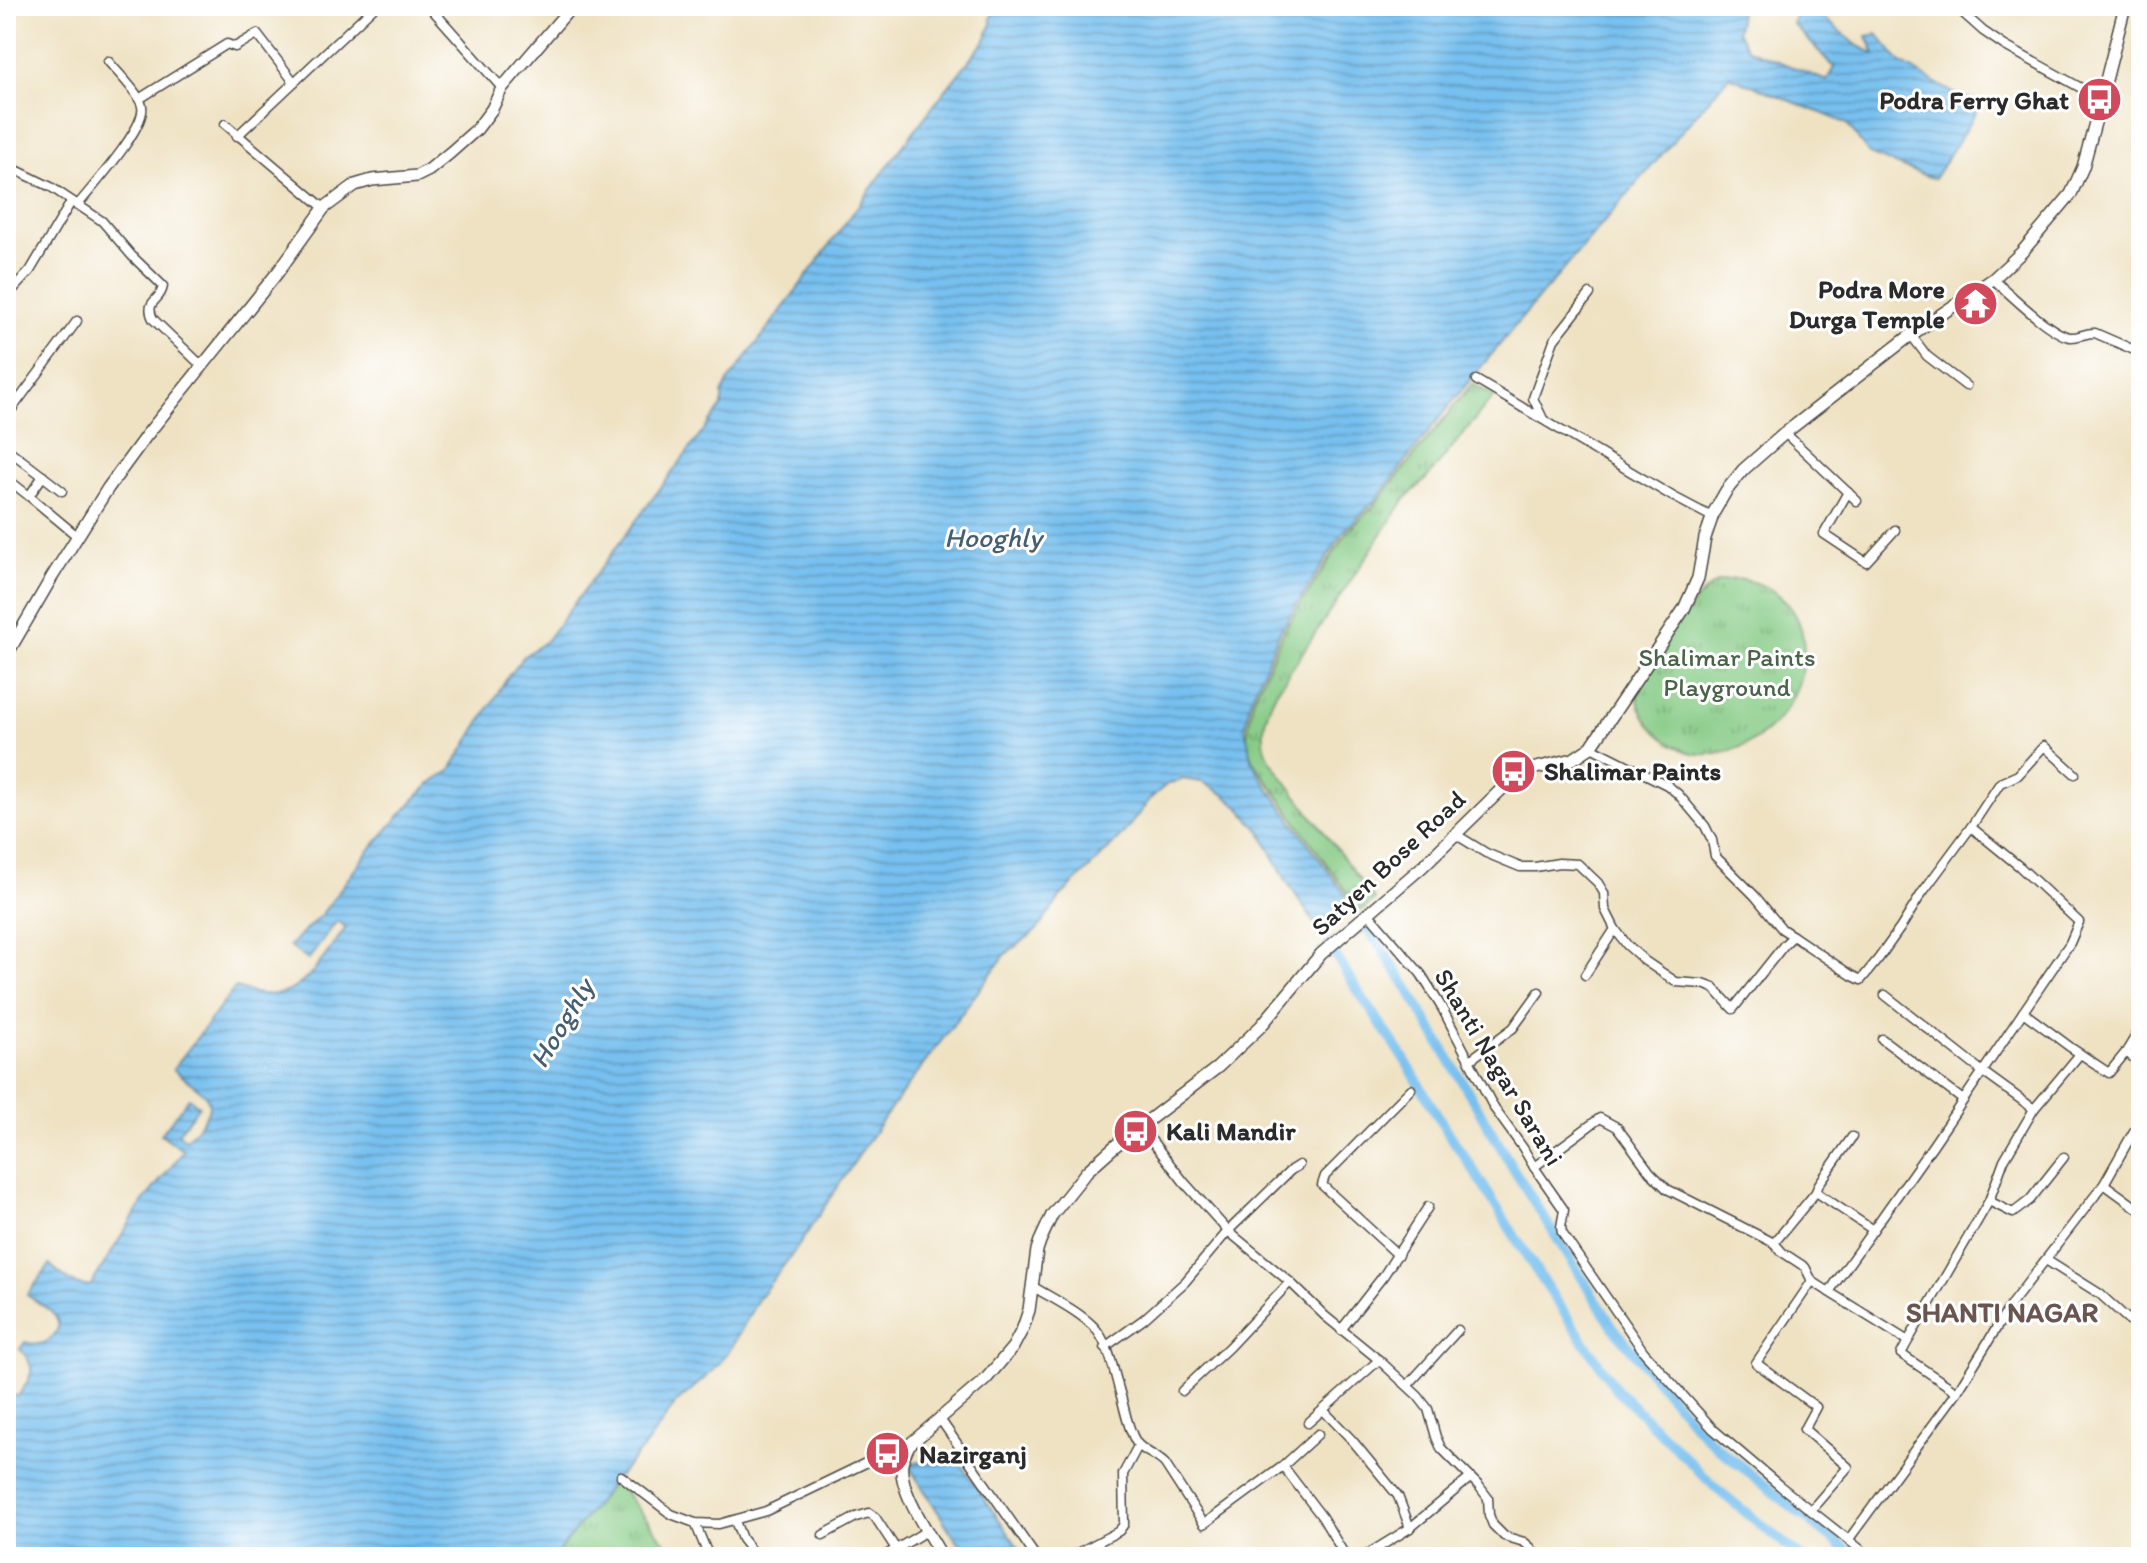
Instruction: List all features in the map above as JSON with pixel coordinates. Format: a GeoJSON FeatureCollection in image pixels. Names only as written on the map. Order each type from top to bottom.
{"type":"FeatureCollection","features":[{"type":"Feature","properties":{"kind":"main road"},"geometry":{"type":"LineString","coordinates":[[6,656],[108,488],[278,272],[324,208],[355,185],[372,180],[417,176],[429,170],[477,129],[502,88],[572,6]]}},
{"type":"Feature","properties":{"kind":"main road"},"geometry":{"type":"LineString","coordinates":[[1591,747],[1689,601],[1698,578],[1712,517],[1726,491],[1743,470],[1785,433],[1911,335],[1993,279],[2022,252],[2071,194],[2083,167],[2125,6]]}},
{"type":"Feature","properties":{"kind":"main road","name":"Satyen Bose Road"},"geometry":{"type":"LineString","coordinates":[[905,1453],[909,1445],[986,1379],[1013,1347],[1029,1310],[1037,1250],[1052,1215],[1087,1171],[1193,1088],[1238,1048],[1261,1026],[1321,954],[1422,867],[1511,780],[1532,769],[1573,759],[1591,747]]}},
{"type":"Feature","properties":{"kind":"main road"},"geometry":{"type":"LineString","coordinates":[[905,1453],[902,1463],[907,1490],[942,1557]]}},
{"type":"Feature","properties":{"kind":"street"},"geometry":{"type":"LineString","coordinates":[[237,136],[375,6]]}},
{"type":"Feature","properties":{"kind":"street"},"geometry":{"type":"LineString","coordinates":[[429,6],[502,88]]}},
{"type":"Feature","properties":{"kind":"street"},"geometry":{"type":"LineString","coordinates":[[1955,6],[2005,46],[2101,99]]}},
{"type":"Feature","properties":{"kind":"street"},"geometry":{"type":"LineString","coordinates":[[139,99],[227,44],[235,47],[257,34],[294,82]]}},
{"type":"Feature","properties":{"kind":"street"},"geometry":{"type":"LineString","coordinates":[[6,297],[30,271],[74,204],[131,138],[140,123],[142,103],[108,61]]}},
{"type":"Feature","properties":{"kind":"street"},"geometry":{"type":"LineString","coordinates":[[225,124],[324,208]]}},
{"type":"Feature","properties":{"kind":"street"},"geometry":{"type":"LineString","coordinates":[[6,165],[51,187],[102,221],[163,286],[151,305],[153,319],[202,366]]}},
{"type":"Feature","properties":{"kind":"street"},"geometry":{"type":"LineString","coordinates":[[1993,279],[2060,333],[2073,337],[2095,333],[2141,353]]}},
{"type":"Feature","properties":{"kind":"street"},"geometry":{"type":"LineString","coordinates":[[1545,421],[1533,398],[1554,340],[1590,294]]}},
{"type":"Feature","properties":{"kind":"street"},"geometry":{"type":"LineString","coordinates":[[6,417],[77,321]]}},
{"type":"Feature","properties":{"kind":"street"},"geometry":{"type":"LineString","coordinates":[[1911,335],[1927,356],[1966,386]]}},
{"type":"Feature","properties":{"kind":"street"},"geometry":{"type":"LineString","coordinates":[[1476,380],[1712,517]]}},
{"type":"Feature","properties":{"kind":"street"},"geometry":{"type":"LineString","coordinates":[[1785,433],[1857,501]]}},
{"type":"Feature","properties":{"kind":"street"},"geometry":{"type":"LineString","coordinates":[[7,451],[62,491]]}},
{"type":"Feature","properties":{"kind":"street"},"geometry":{"type":"LineString","coordinates":[[29,496],[43,476]]}},
{"type":"Feature","properties":{"kind":"street"},"geometry":{"type":"LineString","coordinates":[[6,478],[77,536]]}},
{"type":"Feature","properties":{"kind":"street"},"geometry":{"type":"LineString","coordinates":[[1848,492],[1824,534],[1866,562],[1895,530]]}},
{"type":"Feature","properties":{"kind":"street"},"geometry":{"type":"LineString","coordinates":[[1591,747],[1667,785],[1678,794],[1705,826],[1715,856],[1755,896],[1782,929],[1861,980],[1887,948],[2000,783],[2018,775],[2044,746],[2075,774]]}},
{"type":"Feature","properties":{"kind":"street"},"geometry":{"type":"LineString","coordinates":[[1829,1292],[1983,1072],[2070,943],[2079,922],[1971,827]]}},
{"type":"Feature","properties":{"kind":"street"},"geometry":{"type":"LineString","coordinates":[[1455,834],[1486,853],[1520,867],[1578,864],[1598,883],[1604,893],[1605,909],[1627,945],[1676,982],[1714,988],[1733,1009],[1793,936]]}},
{"type":"Feature","properties":{"kind":"street","name":"Shanti Nagar Sarani"},"geometry":{"type":"LineString","coordinates":[[1366,916],[1421,974],[1494,1108],[1564,1210],[1562,1233],[1644,1352],[1713,1429],[1737,1451],[1870,1557]]}},
{"type":"Feature","properties":{"kind":"street"},"geometry":{"type":"LineString","coordinates":[[1585,975],[1615,929]]}},
{"type":"Feature","properties":{"kind":"street"},"geometry":{"type":"LineString","coordinates":[[1470,1060],[1513,1028],[1539,992]]}},
{"type":"Feature","properties":{"kind":"street"},"geometry":{"type":"LineString","coordinates":[[1885,995],[2034,1109]]}},
{"type":"Feature","properties":{"kind":"street"},"geometry":{"type":"LineString","coordinates":[[2023,1012],[2109,1073],[2141,1027]]}},
{"type":"Feature","properties":{"kind":"street"},"geometry":{"type":"LineString","coordinates":[[1882,1039],[1963,1100]]}},
{"type":"Feature","properties":{"kind":"street"},"geometry":{"type":"LineString","coordinates":[[2126,1052],[2141,1064]]}},
{"type":"Feature","properties":{"kind":"street"},"geometry":{"type":"LineString","coordinates":[[1957,1392],[1901,1354],[1989,1201],[2004,1160],[2034,1109],[2080,1054]]}},
{"type":"Feature","properties":{"kind":"street"},"geometry":{"type":"LineString","coordinates":[[1398,1255],[1322,1185],[1325,1176],[1411,1089]]}},
{"type":"Feature","properties":{"kind":"street"},"geometry":{"type":"LineString","coordinates":[[1534,1167],[1600,1118],[1617,1127],[1650,1172],[1667,1189],[1774,1243],[1805,1267],[1812,1281],[1908,1341]]}},
{"type":"Feature","properties":{"kind":"street"},"geometry":{"type":"LineString","coordinates":[[1141,1127],[1228,1231],[1408,1385],[1428,1409],[1441,1448],[1488,1498],[1493,1525],[1504,1536],[1524,1542],[1537,1557]]}},
{"type":"Feature","properties":{"kind":"street"},"geometry":{"type":"LineString","coordinates":[[1849,1539],[1957,1392],[2012,1303],[2104,1184],[2134,1131]]}},
{"type":"Feature","properties":{"kind":"street"},"geometry":{"type":"LineString","coordinates":[[1774,1243],[1816,1192],[1852,1137]]}},
{"type":"Feature","properties":{"kind":"street"},"geometry":{"type":"LineString","coordinates":[[1989,1201],[2013,1213],[2030,1200],[2064,1157]]}},
{"type":"Feature","properties":{"kind":"street"},"geometry":{"type":"LineString","coordinates":[[1105,1347],[1144,1319],[1185,1282],[1228,1231],[1299,1165]]}},
{"type":"Feature","properties":{"kind":"street"},"geometry":{"type":"LineString","coordinates":[[2104,1184],[2141,1211]]}},
{"type":"Feature","properties":{"kind":"street"},"geometry":{"type":"LineString","coordinates":[[1816,1192],[1873,1230]]}},
{"type":"Feature","properties":{"kind":"street"},"geometry":{"type":"LineString","coordinates":[[1341,1330],[1398,1255],[1428,1207]]}},
{"type":"Feature","properties":{"kind":"street"},"geometry":{"type":"LineString","coordinates":[[2046,1260],[2100,1294],[2141,1331]]}},
{"type":"Feature","properties":{"kind":"street"},"geometry":{"type":"LineString","coordinates":[[1811,1510],[1848,1467],[1804,1429],[1816,1407],[1756,1363],[1812,1281]]}},
{"type":"Feature","properties":{"kind":"street"},"geometry":{"type":"LineString","coordinates":[[1182,1391],[1229,1347],[1290,1282]]}},
{"type":"Feature","properties":{"kind":"street"},"geometry":{"type":"LineString","coordinates":[[1032,1286],[1096,1329],[1138,1446],[1160,1458],[1204,1524],[1283,1466],[1318,1434]]}},
{"type":"Feature","properties":{"kind":"street"},"geometry":{"type":"LineString","coordinates":[[1408,1385],[1458,1330]]}},
{"type":"Feature","properties":{"kind":"street"},"geometry":{"type":"LineString","coordinates":[[1308,1423],[1379,1360]]}},
{"type":"Feature","properties":{"kind":"street"},"geometry":{"type":"LineString","coordinates":[[1323,1410],[1398,1496],[1410,1528]]}},
{"type":"Feature","properties":{"kind":"street"},"geometry":{"type":"LineString","coordinates":[[940,1419],[1036,1557]]}},
{"type":"Feature","properties":{"kind":"street"},"geometry":{"type":"LineString","coordinates":[[1070,1557],[1119,1531],[1124,1524],[1123,1474],[1138,1446]]}},
{"type":"Feature","properties":{"kind":"street"},"geometry":{"type":"LineString","coordinates":[[621,1476],[671,1514],[709,1525],[766,1511],[880,1456],[905,1453]]}},
{"type":"Feature","properties":{"kind":"street"},"geometry":{"type":"LineString","coordinates":[[1283,1466],[1322,1517],[1346,1557]]}},
{"type":"Feature","properties":{"kind":"street"},"geometry":{"type":"LineString","coordinates":[[1363,1557],[1410,1528],[1470,1478]]}},
{"type":"Feature","properties":{"kind":"street"},"geometry":{"type":"LineString","coordinates":[[823,1535],[869,1513],[896,1549]]}},
{"type":"Feature","properties":{"kind":"street"},"geometry":{"type":"LineString","coordinates":[[735,1521],[742,1539],[756,1557]]}},
{"type":"Feature","properties":{"kind":"street"},"geometry":{"type":"LineString","coordinates":[[695,1523],[709,1557]]}},
{"type":"Feature","properties":{"kind":"street"},"geometry":{"type":"LineString","coordinates":[[883,1557],[928,1530]]}},
{"type":"Feature","properties":{"kind":"street"},"geometry":{"type":"LineString","coordinates":[[2125,1557],[2141,1539]]}},
{"type":"Feature","properties":{"kind":"green space"},"geometry":{"type":"Polygon","coordinates":[[[1472,384],[1494,396],[1427,478],[1405,499],[1277,691],[1264,725],[1264,742],[1270,760],[1375,900],[1360,911],[1254,762],[1247,735],[1253,700],[1284,630],[1348,531],[1373,507],[1472,384]]]}},
{"type":"Feature","properties":{"kind":"green space","name":"Shalimar Paints Playground"},"geometry":{"type":"Polygon","coordinates":[[[1736,579],[1769,589],[1791,608],[1802,633],[1803,661],[1796,690],[1780,717],[1757,738],[1728,751],[1693,753],[1673,745],[1650,724],[1640,707],[1638,688],[1659,647],[1697,599],[1718,582],[1736,579]]]}},
{"type":"Feature","properties":{"kind":"green space"},"geometry":{"type":"Polygon","coordinates":[[[615,1480],[677,1557],[554,1557],[615,1480]]]}},
{"type":"Feature","properties":{"kind":"water","name":"Hooghly"},"geometry":{"type":"Polygon","coordinates":[[[996,6],[1741,6],[1737,31],[1748,49],[1827,81],[1834,67],[1792,23],[1798,10],[1811,7],[1858,46],[1875,54],[1867,36],[1877,34],[1901,63],[1957,95],[1982,103],[1934,179],[1869,154],[1846,123],[1729,76],[1520,320],[1374,502],[1345,530],[1280,631],[1250,701],[1245,729],[1253,763],[1356,910],[1320,932],[1286,880],[1260,831],[1239,807],[1202,782],[1183,779],[1166,785],[1062,895],[1038,929],[1005,955],[881,1122],[797,1248],[758,1299],[732,1347],[714,1370],[676,1403],[647,1444],[554,1557],[6,1557],[6,1391],[18,1396],[30,1378],[31,1367],[20,1349],[25,1342],[38,1344],[48,1340],[58,1324],[51,1312],[27,1295],[50,1265],[74,1283],[91,1285],[142,1203],[184,1151],[161,1134],[189,1098],[199,1106],[178,1133],[186,1140],[206,1116],[209,1107],[204,1094],[173,1069],[235,988],[264,994],[285,992],[304,981],[323,959],[346,927],[337,921],[308,960],[289,946],[322,914],[367,853],[412,802],[430,784],[450,771],[509,675],[524,656],[546,641],[722,406],[722,394],[729,380],[984,42],[996,6]]]}},
{"type":"Feature","properties":{"kind":"water"},"geometry":{"type":"Polygon","coordinates":[[[948,1457],[957,1459],[1025,1557],[962,1556],[964,1546],[956,1540],[910,1468],[910,1463],[948,1457]]]}},
{"type":"Feature","properties":{"kind":"waterway"},"geometry":{"type":"LineString","coordinates":[[1801,1557],[1718,1490],[1616,1389],[1537,1272],[1402,1055],[1329,946],[1366,926],[1404,982],[1514,1170],[1613,1327],[1695,1426],[1719,1449],[1855,1557]]}},
{"type":"Feature","properties":{"kind":"place","name":"Podra Ferry Ghat"},"geometry":{"type":"Point","coordinates":[2100,100]}},
{"type":"Feature","properties":{"kind":"place","name":"Podra More Durga Temple"},"geometry":{"type":"Point","coordinates":[1976,304]}},
{"type":"Feature","properties":{"kind":"place","name":"Shalimar Paints"},"geometry":{"type":"Point","coordinates":[1513,771]}},
{"type":"Feature","properties":{"kind":"place","name":"Kali Mandir"},"geometry":{"type":"Point","coordinates":[1135,1131]}},
{"type":"Feature","properties":{"kind":"place","name":"Nazirganj"},"geometry":{"type":"Point","coordinates":[888,1454]}},
{"type":"Feature","properties":{"kind":"district","name":"SHANTI NAGAR"},"geometry":{"type":"Point","coordinates":[2002,1312]}}]}
